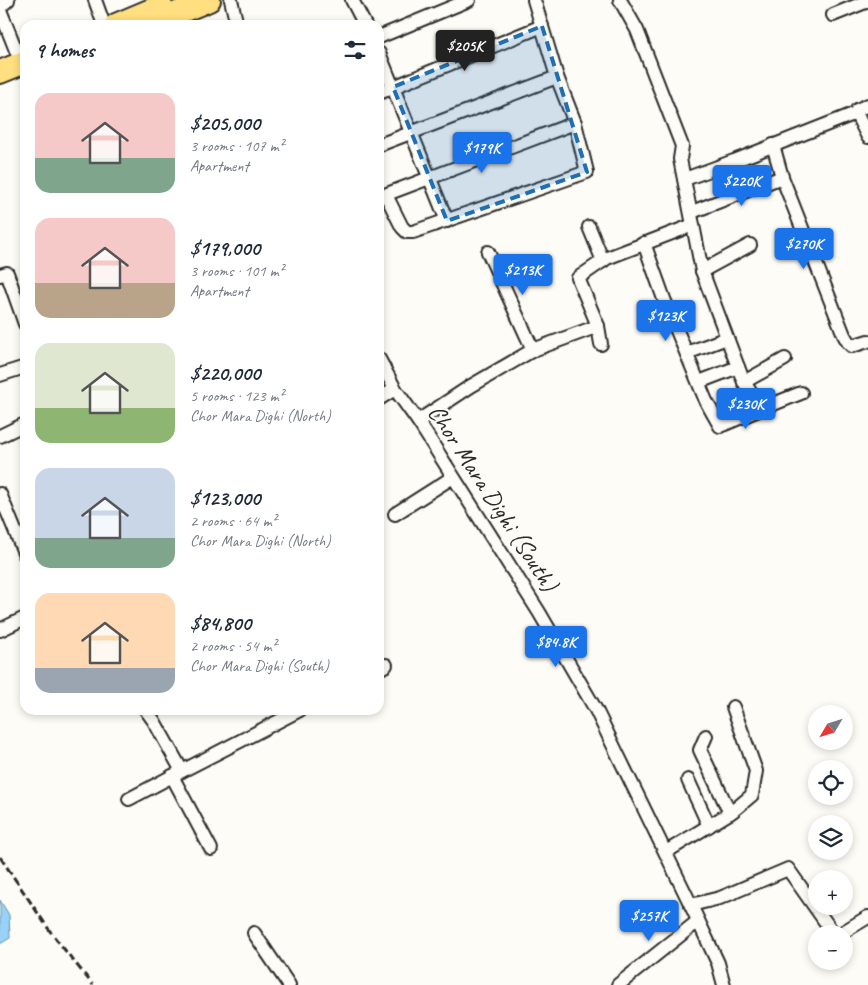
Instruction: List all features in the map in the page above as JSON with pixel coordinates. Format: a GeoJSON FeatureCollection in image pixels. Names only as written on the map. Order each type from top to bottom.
{"type":"FeatureCollection","features":[{"type":"Feature","properties":{"kind":"highway"},"geometry":{"type":"LineString","coordinates":[[128,20],[177,0]]}},
{"type":"Feature","properties":{"kind":"highway"},"geometry":{"type":"LineString","coordinates":[[160,20],[210,0]]}},
{"type":"Feature","properties":{"kind":"highway"},"geometry":{"type":"LineString","coordinates":[[0,72],[20,69]]}},
{"type":"Feature","properties":{"kind":"highway"},"geometry":{"type":"LineString","coordinates":[[0,85],[20,71]]}},
{"type":"Feature","properties":{"kind":"street"},"geometry":{"type":"LineString","coordinates":[[8,0],[0,8],[20,58]]}},
{"type":"Feature","properties":{"kind":"street"},"geometry":{"type":"LineString","coordinates":[[95,0],[102,20]]}},
{"type":"Feature","properties":{"kind":"street"},"geometry":{"type":"LineString","coordinates":[[231,0],[236,20]]}},
{"type":"Feature","properties":{"kind":"street"},"geometry":{"type":"LineString","coordinates":[[352,0],[362,20]]}},
{"type":"Feature","properties":{"kind":"street"},"geometry":{"type":"LineString","coordinates":[[384,35],[469,0]]}},
{"type":"Feature","properties":{"kind":"street"},"geometry":{"type":"LineString","coordinates":[[384,199],[402,227],[407,232],[413,232],[588,172],[575,123],[557,77],[534,0]]}},
{"type":"Feature","properties":{"kind":"street"},"geometry":{"type":"LineString","coordinates":[[620,0],[637,30],[682,146],[680,159],[702,271],[744,382],[761,409]]}},
{"type":"Feature","properties":{"kind":"street"},"geometry":{"type":"LineString","coordinates":[[833,15],[868,2]]}},
{"type":"Feature","properties":{"kind":"street"},"geometry":{"type":"LineString","coordinates":[[384,91],[542,26]]}},
{"type":"Feature","properties":{"kind":"street"},"geometry":{"type":"LineString","coordinates":[[384,65],[447,221]]}},
{"type":"Feature","properties":{"kind":"street"},"geometry":{"type":"LineString","coordinates":[[384,143],[557,77]]}},
{"type":"Feature","properties":{"kind":"street"},"geometry":{"type":"LineString","coordinates":[[685,179],[856,113],[868,137]]}},
{"type":"Feature","properties":{"kind":"street"},"geometry":{"type":"LineString","coordinates":[[384,195],[575,123]]}},
{"type":"Feature","properties":{"kind":"street"},"geometry":{"type":"LineString","coordinates":[[773,145],[782,177],[848,342],[852,346],[868,340]]}},
{"type":"Feature","properties":{"kind":"street"},"geometry":{"type":"LineString","coordinates":[[601,344],[598,326],[578,278],[603,261],[782,177]]}},
{"type":"Feature","properties":{"kind":"street"},"geometry":{"type":"LineString","coordinates":[[589,227],[603,261]]}},
{"type":"Feature","properties":{"kind":"street"},"geometry":{"type":"LineString","coordinates":[[644,243],[664,299],[706,401],[720,426],[801,393]]}},
{"type":"Feature","properties":{"kind":"street"},"geometry":{"type":"LineString","coordinates":[[702,271],[750,245]]}},
{"type":"Feature","properties":{"kind":"street"},"geometry":{"type":"LineString","coordinates":[[488,252],[533,350]]}},
{"type":"Feature","properties":{"kind":"street"},"geometry":{"type":"LineString","coordinates":[[0,275],[7,273],[20,310]]}},
{"type":"Feature","properties":{"kind":"street"},"geometry":{"type":"LineString","coordinates":[[418,420],[533,350],[598,326]]}},
{"type":"Feature","properties":{"kind":"street"},"geometry":{"type":"LineString","coordinates":[[687,353],[727,338]]}},
{"type":"Feature","properties":{"kind":"street"},"geometry":{"type":"LineString","coordinates":[[744,382],[785,359]]}},
{"type":"Feature","properties":{"kind":"street"},"geometry":{"type":"LineString","coordinates":[[699,382],[738,367]]}},
{"type":"Feature","properties":{"kind":"street","name":"Chor Mara Dighi (South)"},"geometry":{"type":"LineString","coordinates":[[384,368],[395,389],[418,420],[539,612],[596,710],[718,963],[724,985]]}},
{"type":"Feature","properties":{"kind":"street"},"geometry":{"type":"LineString","coordinates":[[0,375],[20,369]]}},
{"type":"Feature","properties":{"kind":"street"},"geometry":{"type":"LineString","coordinates":[[384,396],[395,389]]}},
{"type":"Feature","properties":{"kind":"street"},"geometry":{"type":"LineString","coordinates":[[0,436],[20,426]]}},
{"type":"Feature","properties":{"kind":"street"},"geometry":{"type":"LineString","coordinates":[[395,514],[453,477]]}},
{"type":"Feature","properties":{"kind":"street"},"geometry":{"type":"LineString","coordinates":[[0,494],[20,539]]}},
{"type":"Feature","properties":{"kind":"street"},"geometry":{"type":"LineString","coordinates":[[0,630],[20,620]]}},
{"type":"Feature","properties":{"kind":"street"},"geometry":{"type":"LineString","coordinates":[[666,852],[709,826],[752,795],[756,771],[733,707]]}},
{"type":"Feature","properties":{"kind":"street"},"geometry":{"type":"LineString","coordinates":[[150,715],[211,849]]}},
{"type":"Feature","properties":{"kind":"street"},"geometry":{"type":"LineString","coordinates":[[129,798],[177,774],[278,715]]}},
{"type":"Feature","properties":{"kind":"street"},"geometry":{"type":"LineString","coordinates":[[706,736],[700,750],[730,812]]}},
{"type":"Feature","properties":{"kind":"street"},"geometry":{"type":"LineString","coordinates":[[688,780],[709,826]]}},
{"type":"Feature","properties":{"kind":"street"},"geometry":{"type":"LineString","coordinates":[[691,905],[720,898],[788,870],[828,925]]}},
{"type":"Feature","properties":{"kind":"street"},"geometry":{"type":"LineString","coordinates":[[853,926],[868,917]]}},
{"type":"Feature","properties":{"kind":"street"},"geometry":{"type":"LineString","coordinates":[[618,985],[698,921]]}},
{"type":"Feature","properties":{"kind":"street"},"geometry":{"type":"LineString","coordinates":[[254,933],[289,985]]}},
{"type":"Feature","properties":{"kind":"highlighted area"},"geometry":{"type":"Polygon","coordinates":[[[542,26],[587,172],[447,221],[393,87],[542,26]]]}},
{"type":"Feature","properties":{"kind":"water"},"geometry":{"type":"Polygon","coordinates":[[[0,900],[9,915],[10,938],[0,944],[0,900]]]}},
{"type":"Feature","properties":{"kind":"railway"},"geometry":{"type":"LineString","coordinates":[[0,857],[52,934],[93,985]]}}]}
